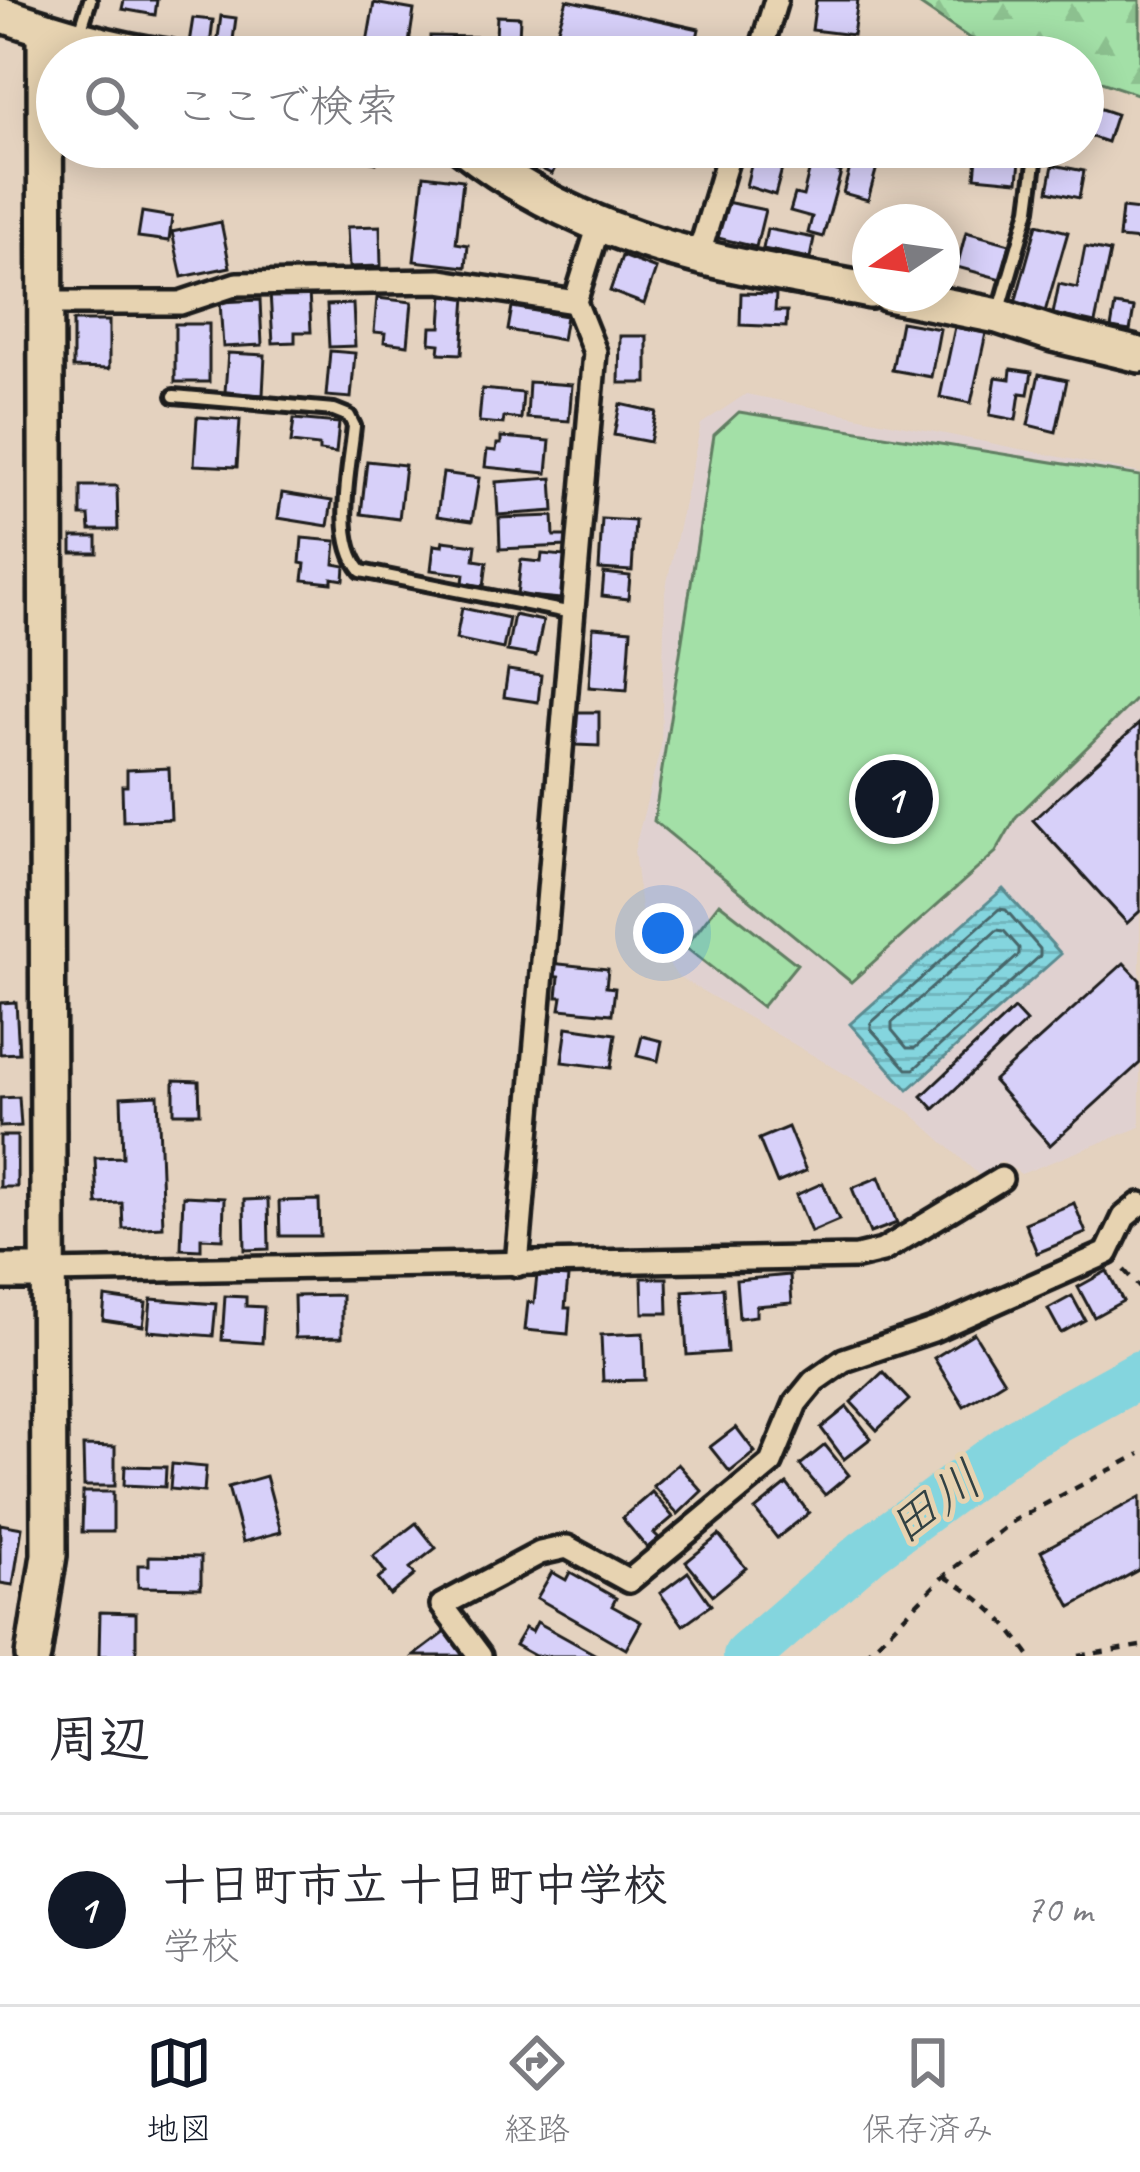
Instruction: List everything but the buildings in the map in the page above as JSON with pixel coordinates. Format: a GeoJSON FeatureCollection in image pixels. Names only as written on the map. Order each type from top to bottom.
{"type":"FeatureCollection","features":[{"type":"Feature","properties":{"kind":"street"},"geometry":{"type":"LineString","coordinates":[[765,36],[776,0]]}},
{"type":"Feature","properties":{"kind":"street"},"geometry":{"type":"LineString","coordinates":[[0,14],[71,36]]}},
{"type":"Feature","properties":{"kind":"street"},"geometry":{"type":"LineString","coordinates":[[45,29],[45,36]]}},
{"type":"Feature","properties":{"kind":"street"},"geometry":{"type":"LineString","coordinates":[[33,1656],[50,1555],[45,168]]}},
{"type":"Feature","properties":{"kind":"street"},"geometry":{"type":"LineString","coordinates":[[494,168],[599,225],[698,257],[852,287]]}},
{"type":"Feature","properties":{"kind":"street"},"geometry":{"type":"LineString","coordinates":[[698,257],[725,168]]}},
{"type":"Feature","properties":{"kind":"street"},"geometry":{"type":"LineString","coordinates":[[518,1264],[595,352],[575,302],[599,225]]}},
{"type":"Feature","properties":{"kind":"street"},"geometry":{"type":"LineString","coordinates":[[45,303],[179,303],[237,284],[440,281],[575,302]]}},
{"type":"Feature","properties":{"kind":"street"},"geometry":{"type":"LineString","coordinates":[[960,308],[1140,356]]}},
{"type":"Feature","properties":{"kind":"street"},"geometry":{"type":"LineString","coordinates":[[0,1272],[857,1257],[881,1251],[1001,1179]]}},
{"type":"Feature","properties":{"kind":"street"},"geometry":{"type":"LineString","coordinates":[[480,1656],[442,1605],[540,1553],[567,1546],[629,1581],[771,1463],[796,1403],[814,1381],[844,1360],[933,1330],[1107,1252],[1124,1217],[1140,1204]]}},
{"type":"Feature","properties":{"kind":"lane"},"geometry":{"type":"LineString","coordinates":[[79,36],[90,0]]}},
{"type":"Feature","properties":{"kind":"lane"},"geometry":{"type":"LineString","coordinates":[[998,316],[1029,209],[1034,168]]}},
{"type":"Feature","properties":{"kind":"lane"},"geometry":{"type":"LineString","coordinates":[[174,396],[334,410],[350,416],[354,426],[345,534],[350,559],[361,571],[572,613]]}},
{"type":"Feature","properties":{"kind":"path"},"geometry":{"type":"LineString","coordinates":[[865,1656],[944,1576],[1013,1520],[1140,1454]]}},
{"type":"Feature","properties":{"kind":"path"},"geometry":{"type":"LineString","coordinates":[[944,1576],[981,1598],[1006,1622],[1030,1656]]}},
{"type":"Feature","properties":{"kind":"path"},"geometry":{"type":"LineString","coordinates":[[1078,1656],[1140,1646]]}},
{"type":"Feature","properties":{"kind":"shaded area"},"geometry":{"type":"Polygon","coordinates":[[[746,394],[1140,473],[1140,1127],[1021,1174],[1001,1161],[980,1176],[910,1112],[677,976],[643,924],[634,851],[661,746],[665,592],[701,424],[746,394]]]}},
{"type":"Feature","properties":{"kind":"green space"},"geometry":{"type":"Polygon","coordinates":[[[913,0],[1140,0],[1140,95],[1104,83],[1104,36],[966,36],[913,0]]]}},
{"type":"Feature","properties":{"kind":"green space"},"geometry":{"type":"Polygon","coordinates":[[[739,412],[1140,476],[1140,695],[1016,817],[996,852],[851,982],[654,821],[714,435],[739,412]]]}},
{"type":"Feature","properties":{"kind":"green space"},"geometry":{"type":"Polygon","coordinates":[[[719,903],[797,964],[762,1007],[685,947],[719,903]]]}},
{"type":"Feature","properties":{"kind":"water"},"geometry":{"type":"Polygon","coordinates":[[[1003,889],[1061,954],[908,1090],[850,1024],[1003,889]]]}},
{"type":"Feature","properties":{"kind":"waterway","name":"田川"},"geometry":{"type":"LineString","coordinates":[[747,1656],[867,1552],[1020,1440],[1140,1374]]}},
{"type":"Feature","properties":{"kind":"place","name":"十日町市立 十日町中学校"},"geometry":{"type":"Point","coordinates":[894,799]}}]}
